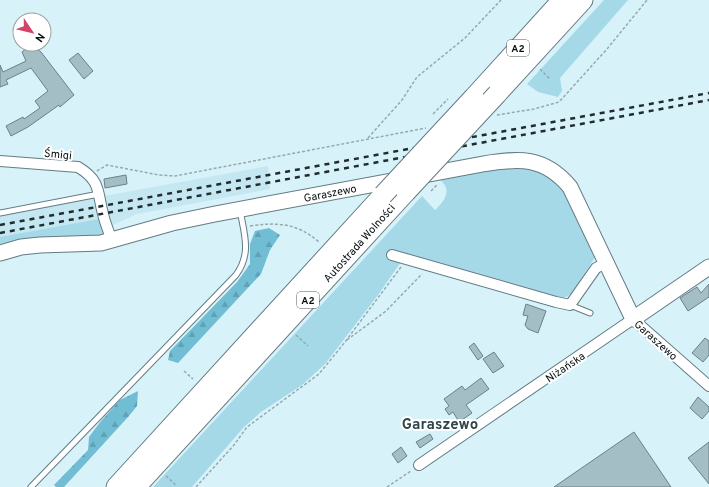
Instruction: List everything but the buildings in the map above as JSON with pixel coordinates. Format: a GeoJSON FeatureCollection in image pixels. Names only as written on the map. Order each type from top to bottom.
{"type":"FeatureCollection","features":[{"type":"Feature","properties":{"kind":"highway","name":"Autostrada Wolności"},"geometry":{"type":"LineString","coordinates":[[116,487],[562,0]]}},
{"type":"Feature","properties":{"kind":"highway","name":"Autostrada Wolności"},"geometry":{"type":"LineString","coordinates":[[136,487],[583,0]]}},
{"type":"Feature","properties":{"kind":"street","name":"Garaszewo"},"geometry":{"type":"LineString","coordinates":[[0,253],[27,247],[53,244],[95,244],[112,241],[172,223],[483,164],[510,160],[529,160],[550,168],[560,175],[570,187],[633,319],[709,386]]}},
{"type":"Feature","properties":{"kind":"street","name":"Śmigi"},"geometry":{"type":"LineString","coordinates":[[0,161],[78,167],[91,176]]}},
{"type":"Feature","properties":{"kind":"street"},"geometry":{"type":"LineString","coordinates":[[91,176],[100,194],[103,213],[112,241]]}},
{"type":"Feature","properties":{"kind":"street"},"geometry":{"type":"LineString","coordinates":[[392,255],[570,305],[596,268],[606,263]]}},
{"type":"Feature","properties":{"kind":"street","name":"Niżańska"},"geometry":{"type":"LineString","coordinates":[[419,465],[709,267]]}},
{"type":"Feature","properties":{"kind":"lane"},"geometry":{"type":"LineString","coordinates":[[0,213],[100,194]]}},
{"type":"Feature","properties":{"kind":"lane"},"geometry":{"type":"LineString","coordinates":[[31,487],[232,280],[241,268],[246,255],[240,210]]}},
{"type":"Feature","properties":{"kind":"lane"},"geometry":{"type":"LineString","coordinates":[[570,305],[590,313]]}},
{"type":"Feature","properties":{"kind":"path"},"geometry":{"type":"LineString","coordinates":[[368,138],[402,100],[417,77],[465,38],[501,0]]}},
{"type":"Feature","properties":{"kind":"path"},"geometry":{"type":"LineString","coordinates":[[496,116],[534,109],[559,102],[607,49],[646,0]]}},
{"type":"Feature","properties":{"kind":"path"},"geometry":{"type":"LineString","coordinates":[[540,69],[550,79]]}},
{"type":"Feature","properties":{"kind":"path"},"geometry":{"type":"LineString","coordinates":[[433,114],[448,99]]}},
{"type":"Feature","properties":{"kind":"path"},"geometry":{"type":"LineString","coordinates":[[91,176],[107,165],[159,175],[175,176],[368,138],[427,128]]}},
{"type":"Feature","properties":{"kind":"path"},"geometry":{"type":"LineString","coordinates":[[431,191],[442,181]]}},
{"type":"Feature","properties":{"kind":"path"},"geometry":{"type":"LineString","coordinates":[[243,227],[268,223],[281,224],[308,233],[319,242]]}},
{"type":"Feature","properties":{"kind":"path"},"geometry":{"type":"LineString","coordinates":[[196,487],[234,445],[247,427],[310,382],[325,367],[377,300],[395,274],[409,260]]}},
{"type":"Feature","properties":{"kind":"path"},"geometry":{"type":"LineString","coordinates":[[345,342],[386,311],[421,276],[427,266]]}},
{"type":"Feature","properties":{"kind":"path"},"geometry":{"type":"LineString","coordinates":[[296,335],[308,346]]}},
{"type":"Feature","properties":{"kind":"path"},"geometry":{"type":"LineString","coordinates":[[184,371],[193,379]]}},
{"type":"Feature","properties":{"kind":"path"},"geometry":{"type":"LineString","coordinates":[[388,487],[419,465]]}},
{"type":"Feature","properties":{"kind":"path"},"geometry":{"type":"LineString","coordinates":[[166,476],[177,486]]}},
{"type":"Feature","properties":{"kind":"shaded area"},"geometry":{"type":"Polygon","coordinates":[[[604,0],[628,0],[560,78],[562,91],[558,97],[538,92],[527,84],[604,0]]]}},
{"type":"Feature","properties":{"kind":"shaded area"},"geometry":{"type":"Polygon","coordinates":[[[268,166],[270,189],[137,214],[102,230],[0,240],[0,215],[268,166]]]}},
{"type":"Feature","properties":{"kind":"shaded area"},"geometry":{"type":"Polygon","coordinates":[[[509,167],[531,168],[549,176],[564,191],[596,256],[571,294],[564,298],[560,297],[559,299],[401,262],[378,295],[325,364],[302,385],[261,412],[244,427],[192,487],[153,487],[422,196],[435,210],[438,207],[444,200],[447,192],[444,184],[440,180],[442,178],[509,167]]]}},
{"type":"Feature","properties":{"kind":"shaded area"},"geometry":{"type":"Polygon","coordinates":[[[99,219],[104,231],[103,236],[0,248],[0,237],[99,219]]]}},
{"type":"Feature","properties":{"kind":"green space"},"geometry":{"type":"Polygon","coordinates":[[[269,228],[280,235],[270,250],[261,274],[178,363],[168,360],[170,351],[237,282],[250,264],[250,244],[255,231],[269,228]]]}},
{"type":"Feature","properties":{"kind":"green space"},"geometry":{"type":"Polygon","coordinates":[[[138,391],[137,406],[129,416],[64,487],[56,487],[54,485],[88,450],[89,437],[101,421],[120,400],[138,391]]]}},
{"type":"Feature","properties":{"kind":"railway"},"geometry":{"type":"LineString","coordinates":[[0,225],[709,93]]}},
{"type":"Feature","properties":{"kind":"railway"},"geometry":{"type":"LineString","coordinates":[[0,233],[709,100]]}},
{"type":"Feature","properties":{"kind":"district","name":"Garaszewo"},"geometry":{"type":"Point","coordinates":[440,424]}}]}
